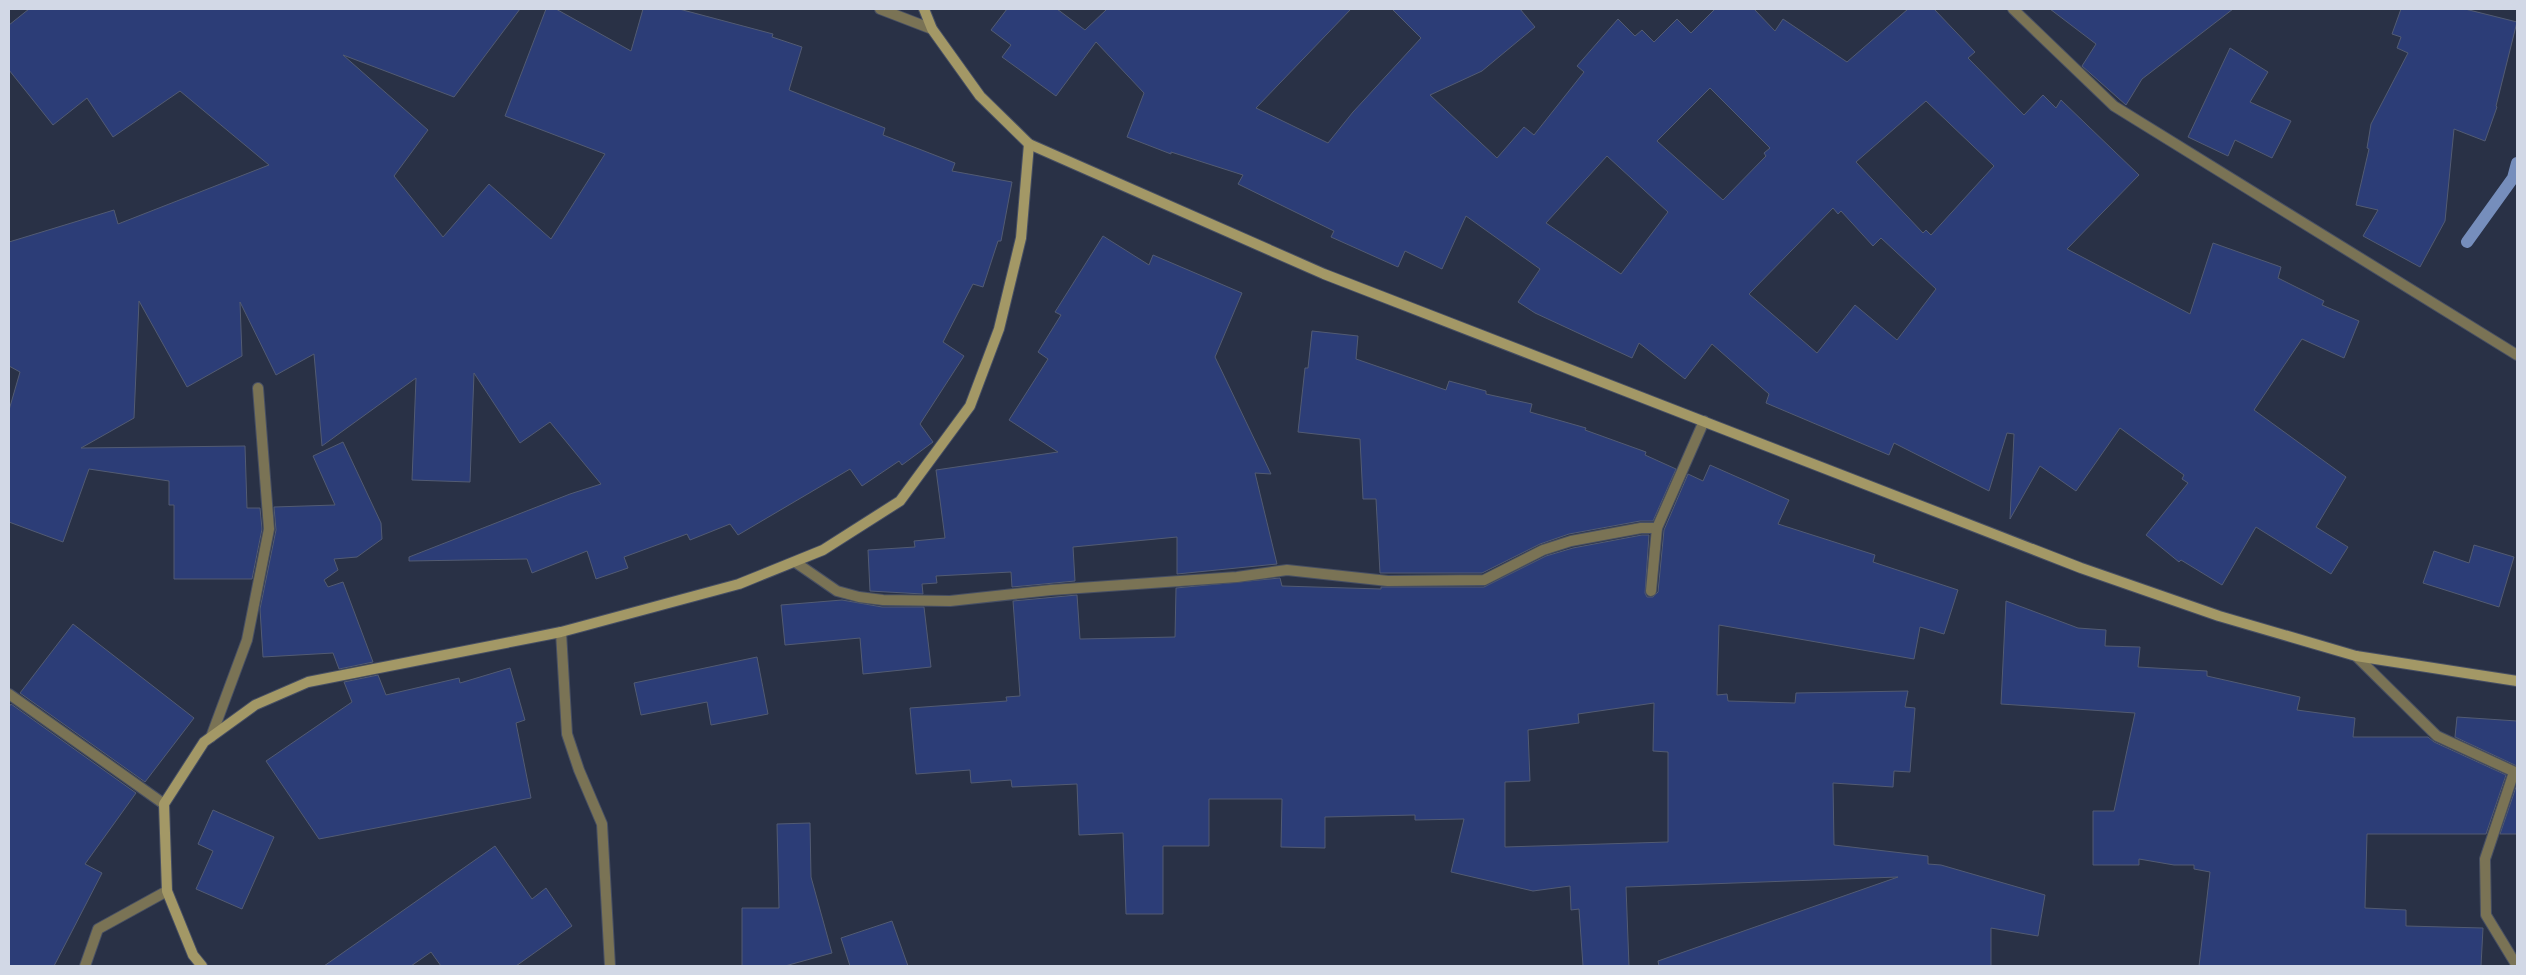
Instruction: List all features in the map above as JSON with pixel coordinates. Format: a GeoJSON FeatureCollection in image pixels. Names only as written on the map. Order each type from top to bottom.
{"type":"FeatureCollection","features":[{"type":"Feature","properties":{"kind":"street"},"geometry":{"type":"LineString","coordinates":[[880,9],[932,29]]}},
{"type":"Feature","properties":{"kind":"street"},"geometry":{"type":"LineString","coordinates":[[924,9],[932,29],[980,96],[1029,144],[1324,274],[2081,568],[2218,616],[2356,656],[2517,681]]}},
{"type":"Feature","properties":{"kind":"street"},"geometry":{"type":"LineString","coordinates":[[2013,9],[2114,106],[2517,355]]}},
{"type":"Feature","properties":{"kind":"street"},"geometry":{"type":"LineString","coordinates":[[202,966],[193,955],[167,891],[164,804],[204,742],[255,705],[308,682],[561,632],[739,584],[823,550],[900,501],[970,406],[999,329],[1021,238],[1029,144]]}},
{"type":"Feature","properties":{"kind":"street"},"geometry":{"type":"LineString","coordinates":[[210,737],[247,640],[268,529],[258,388]]}},
{"type":"Feature","properties":{"kind":"street"},"geometry":{"type":"LineString","coordinates":[[1650,591],[1657,528],[1704,421]]}},
{"type":"Feature","properties":{"kind":"street"},"geometry":{"type":"LineString","coordinates":[[795,562],[837,590],[859,597],[883,600],[950,601],[1051,590],[1228,578],[1287,570],[1388,581],[1484,580],[1543,550],[1571,541],[1641,528],[1657,528]]}},
{"type":"Feature","properties":{"kind":"street"},"geometry":{"type":"LineString","coordinates":[[561,632],[567,734],[579,770],[602,824],[610,966]]}},
{"type":"Feature","properties":{"kind":"street"},"geometry":{"type":"LineString","coordinates":[[2356,656],[2436,736],[2516,772],[2486,859],[2486,915],[2517,966]]}},
{"type":"Feature","properties":{"kind":"street"},"geometry":{"type":"LineString","coordinates":[[9,694],[164,804]]}},
{"type":"Feature","properties":{"kind":"street"},"geometry":{"type":"LineString","coordinates":[[85,966],[98,929],[167,891]]}},
{"type":"Feature","properties":{"kind":"building"},"geometry":{"type":"Polygon","coordinates":[[[29,9],[520,9],[454,97],[343,55],[428,130],[394,176],[443,237],[489,184],[551,239],[605,154],[505,116],[546,9],[556,9],[631,51],[643,9],[679,9],[773,34],[772,37],[802,47],[789,90],[885,128],[883,135],[955,163],[952,171],[1012,182],[1001,241],[998,241],[983,287],[973,284],[943,342],[964,356],[920,424],[933,442],[902,465],[899,461],[862,486],[850,469],[738,535],[730,524],[690,540],[687,534],[624,557],[628,568],[596,579],[587,551],[532,573],[527,559],[409,561],[409,557],[570,494],[601,484],[550,422],[520,443],[474,373],[470,482],[412,480],[416,378],[322,446],[314,354],[276,375],[240,302],[242,356],[187,387],[139,301],[134,418],[81,448],[245,446],[247,508],[260,508],[262,529],[252,579],[174,579],[174,505],[169,505],[169,481],[89,469],[63,542],[9,522],[9,410],[20,372],[9,366],[9,242],[114,210],[118,224],[269,165],[180,91],[113,137],[87,98],[53,125],[9,70],[9,25],[29,9]]]}},
{"type":"Feature","properties":{"kind":"building"},"geometry":{"type":"Polygon","coordinates":[[[1007,9],[1057,9],[1085,30],[1107,9],[1351,9],[1256,108],[1328,143],[1353,112],[1421,38],[1392,9],[1520,9],[1535,27],[1482,71],[1430,95],[1497,158],[1524,127],[1534,135],[1584,72],[1577,66],[1618,19],[1635,36],[1642,30],[1654,42],[1677,19],[1691,33],[1715,9],[1754,9],[1775,31],[1783,19],[1847,62],[1908,9],[1934,9],[1975,52],[1968,58],[2024,115],[2043,95],[2056,108],[2061,100],[2139,175],[2067,249],[2190,314],[2213,243],[2281,267],[2278,278],[2324,301],[2322,305],[2359,321],[2344,358],[2302,339],[2254,410],[2346,477],[2316,527],[2348,547],[2331,574],[2256,527],[2222,585],[2181,560],[2179,562],[2146,535],[2188,483],[2182,479],[2184,475],[2120,428],[2076,491],[2040,466],[2010,519],[2014,434],[2007,433],[1989,491],[1894,443],[1889,455],[1766,403],[1769,394],[1712,344],[1685,379],[1639,343],[1632,358],[1535,313],[1518,302],[1540,269],[1466,216],[1442,269],[1405,251],[1398,267],[1331,237],[1334,231],[1238,184],[1243,175],[1171,152],[1171,154],[1127,137],[1144,93],[1096,42],[1056,96],[1002,57],[1011,45],[991,30],[1007,9]],[[1710,88],[1657,141],[1723,200],[1766,156],[1764,153],[1770,148],[1710,88]],[[1926,101],[1856,162],[1923,233],[1926,230],[1931,235],[1994,166],[1926,101]],[[1607,156],[1546,223],[1621,274],[1668,212],[1607,156]],[[1833,208],[1749,294],[1817,353],[1855,305],[1897,340],[1936,289],[1881,238],[1873,246],[1841,211],[1838,214],[1833,208]]]}},
{"type":"Feature","properties":{"kind":"building"},"geometry":{"type":"Polygon","coordinates":[[[2050,9],[2233,9],[2142,79],[2126,105],[2082,66],[2096,44],[2050,9]]]}},
{"type":"Feature","properties":{"kind":"building"},"geometry":{"type":"Polygon","coordinates":[[[2401,9],[2465,9],[2517,22],[2497,107],[2485,141],[2454,129],[2445,221],[2420,267],[2363,236],[2378,210],[2356,205],[2369,149],[2367,148],[2371,124],[2408,53],[2397,48],[2401,37],[2392,34],[2401,9]]]}},
{"type":"Feature","properties":{"kind":"building"},"geometry":{"type":"Polygon","coordinates":[[[2230,48],[2268,72],[2250,102],[2291,121],[2272,158],[2235,140],[2228,156],[2188,137],[2230,48]]]}},
{"type":"Feature","properties":{"kind":"building"},"geometry":{"type":"Polygon","coordinates":[[[1103,236],[1149,265],[1153,255],[1242,293],[1215,357],[1271,474],[1255,473],[1277,564],[1177,574],[1177,537],[1073,547],[1075,581],[1012,587],[1011,572],[936,576],[937,583],[922,584],[923,594],[870,591],[868,550],[915,547],[914,541],[945,538],[936,470],[1058,452],[1009,420],[1048,359],[1038,352],[1061,315],[1055,312],[1103,236]]]}},
{"type":"Feature","properties":{"kind":"building"},"geometry":{"type":"Polygon","coordinates":[[[1312,331],[1358,336],[1356,359],[1446,390],[1449,381],[1486,391],[1486,394],[1532,404],[1530,412],[1586,428],[1585,430],[1646,452],[1645,455],[1676,469],[1653,521],[1640,521],[1569,534],[1540,544],[1482,573],[1380,573],[1376,499],[1363,499],[1360,439],[1298,432],[1305,368],[1308,368],[1312,331]]]}},
{"type":"Feature","properties":{"kind":"building"},"geometry":{"type":"Polygon","coordinates":[[[343,442],[381,523],[382,539],[357,557],[334,559],[338,570],[324,580],[328,587],[343,582],[373,662],[339,669],[333,653],[263,657],[260,609],[276,530],[274,507],[335,505],[313,456],[343,442]]]}},
{"type":"Feature","properties":{"kind":"building"},"geometry":{"type":"Polygon","coordinates":[[[1710,465],[1789,500],[1778,524],[1875,555],[1873,562],[1958,590],[1944,634],[1920,627],[1914,659],[1719,625],[1717,695],[1727,694],[1728,701],[1795,703],[1796,693],[1908,691],[1905,707],[1915,708],[1910,772],[1894,771],[1893,787],[1833,783],[1834,845],[1928,856],[1928,864],[1941,865],[2045,895],[2038,936],[1991,928],[1991,966],[1659,966],[1658,961],[1898,877],[1626,887],[1629,966],[1583,966],[1579,909],[1571,910],[1570,886],[1533,891],[1451,872],[1464,819],[1415,820],[1415,815],[1325,817],[1325,848],[1281,847],[1282,799],[1209,799],[1209,846],[1163,846],[1163,914],[1126,914],[1123,833],[1079,835],[1077,784],[1012,787],[1011,780],[971,783],[970,770],[916,774],[910,708],[1007,701],[1006,697],[1020,696],[1013,601],[1077,595],[1080,639],[1175,637],[1176,588],[1280,578],[1282,586],[1381,589],[1381,587],[1484,587],[1546,556],[1573,548],[1642,535],[1649,535],[1645,593],[1647,597],[1653,597],[1658,592],[1664,530],[1688,474],[1703,481],[1710,465]],[[1654,703],[1578,714],[1579,723],[1528,730],[1530,781],[1505,782],[1505,847],[1668,842],[1668,752],[1653,751],[1654,703]]]}},
{"type":"Feature","properties":{"kind":"building"},"geometry":{"type":"Polygon","coordinates":[[[2474,545],[2514,557],[2499,607],[2423,583],[2434,551],[2469,563],[2474,545]]]}},
{"type":"Feature","properties":{"kind":"building"},"geometry":{"type":"Polygon","coordinates":[[[842,600],[882,607],[924,607],[931,667],[863,674],[860,638],[785,645],[781,605],[842,600]]]}},
{"type":"Feature","properties":{"kind":"building"},"geometry":{"type":"Polygon","coordinates":[[[2006,601],[2078,628],[2106,630],[2105,646],[2140,647],[2138,667],[2207,671],[2207,676],[2300,697],[2297,710],[2355,718],[2353,737],[2428,737],[2434,742],[2506,775],[2486,834],[2367,834],[2365,908],[2406,910],[2406,926],[2483,928],[2481,966],[2199,966],[2210,872],[2194,869],[2194,865],[2174,865],[2139,859],[2139,865],[2093,865],[2093,811],[2114,811],[2135,713],[2001,704],[2006,601]]]}},
{"type":"Feature","properties":{"kind":"building"},"geometry":{"type":"Polygon","coordinates":[[[73,624],[194,718],[145,782],[20,693],[73,624]]]}},
{"type":"Feature","properties":{"kind":"building"},"geometry":{"type":"Polygon","coordinates":[[[757,657],[768,714],[711,725],[707,702],[641,715],[634,683],[757,657]]]}},
{"type":"Feature","properties":{"kind":"building"},"geometry":{"type":"Polygon","coordinates":[[[510,668],[525,720],[516,723],[531,798],[319,839],[266,761],[352,702],[344,682],[378,675],[386,695],[459,678],[460,683],[510,668]]]}},
{"type":"Feature","properties":{"kind":"building"},"geometry":{"type":"Polygon","coordinates":[[[11,704],[136,793],[85,864],[102,873],[54,966],[9,966],[9,707],[11,704]]]}},
{"type":"Feature","properties":{"kind":"building"},"geometry":{"type":"Polygon","coordinates":[[[2457,717],[2517,721],[2517,766],[2455,737],[2457,717]]]}},
{"type":"Feature","properties":{"kind":"building"},"geometry":{"type":"Polygon","coordinates":[[[2517,784],[2517,834],[2500,834],[2517,784]]]}},
{"type":"Feature","properties":{"kind":"building"},"geometry":{"type":"Polygon","coordinates":[[[213,810],[274,837],[242,909],[196,889],[213,851],[198,844],[213,810]]]}},
{"type":"Feature","properties":{"kind":"building"},"geometry":{"type":"Polygon","coordinates":[[[810,823],[811,877],[832,953],[785,966],[742,966],[742,908],[779,908],[777,824],[810,823]]]}},
{"type":"Feature","properties":{"kind":"building"},"geometry":{"type":"Polygon","coordinates":[[[495,846],[532,899],[546,888],[572,926],[516,966],[441,966],[431,952],[411,966],[324,966],[495,846]]]}},
{"type":"Feature","properties":{"kind":"building"},"geometry":{"type":"Polygon","coordinates":[[[892,921],[908,966],[850,966],[841,938],[892,921]]]}},
{"type":"Feature","properties":{"kind":"waterway"},"geometry":{"type":"LineString","coordinates":[[2467,242],[2513,178],[2517,163]]}}]}
